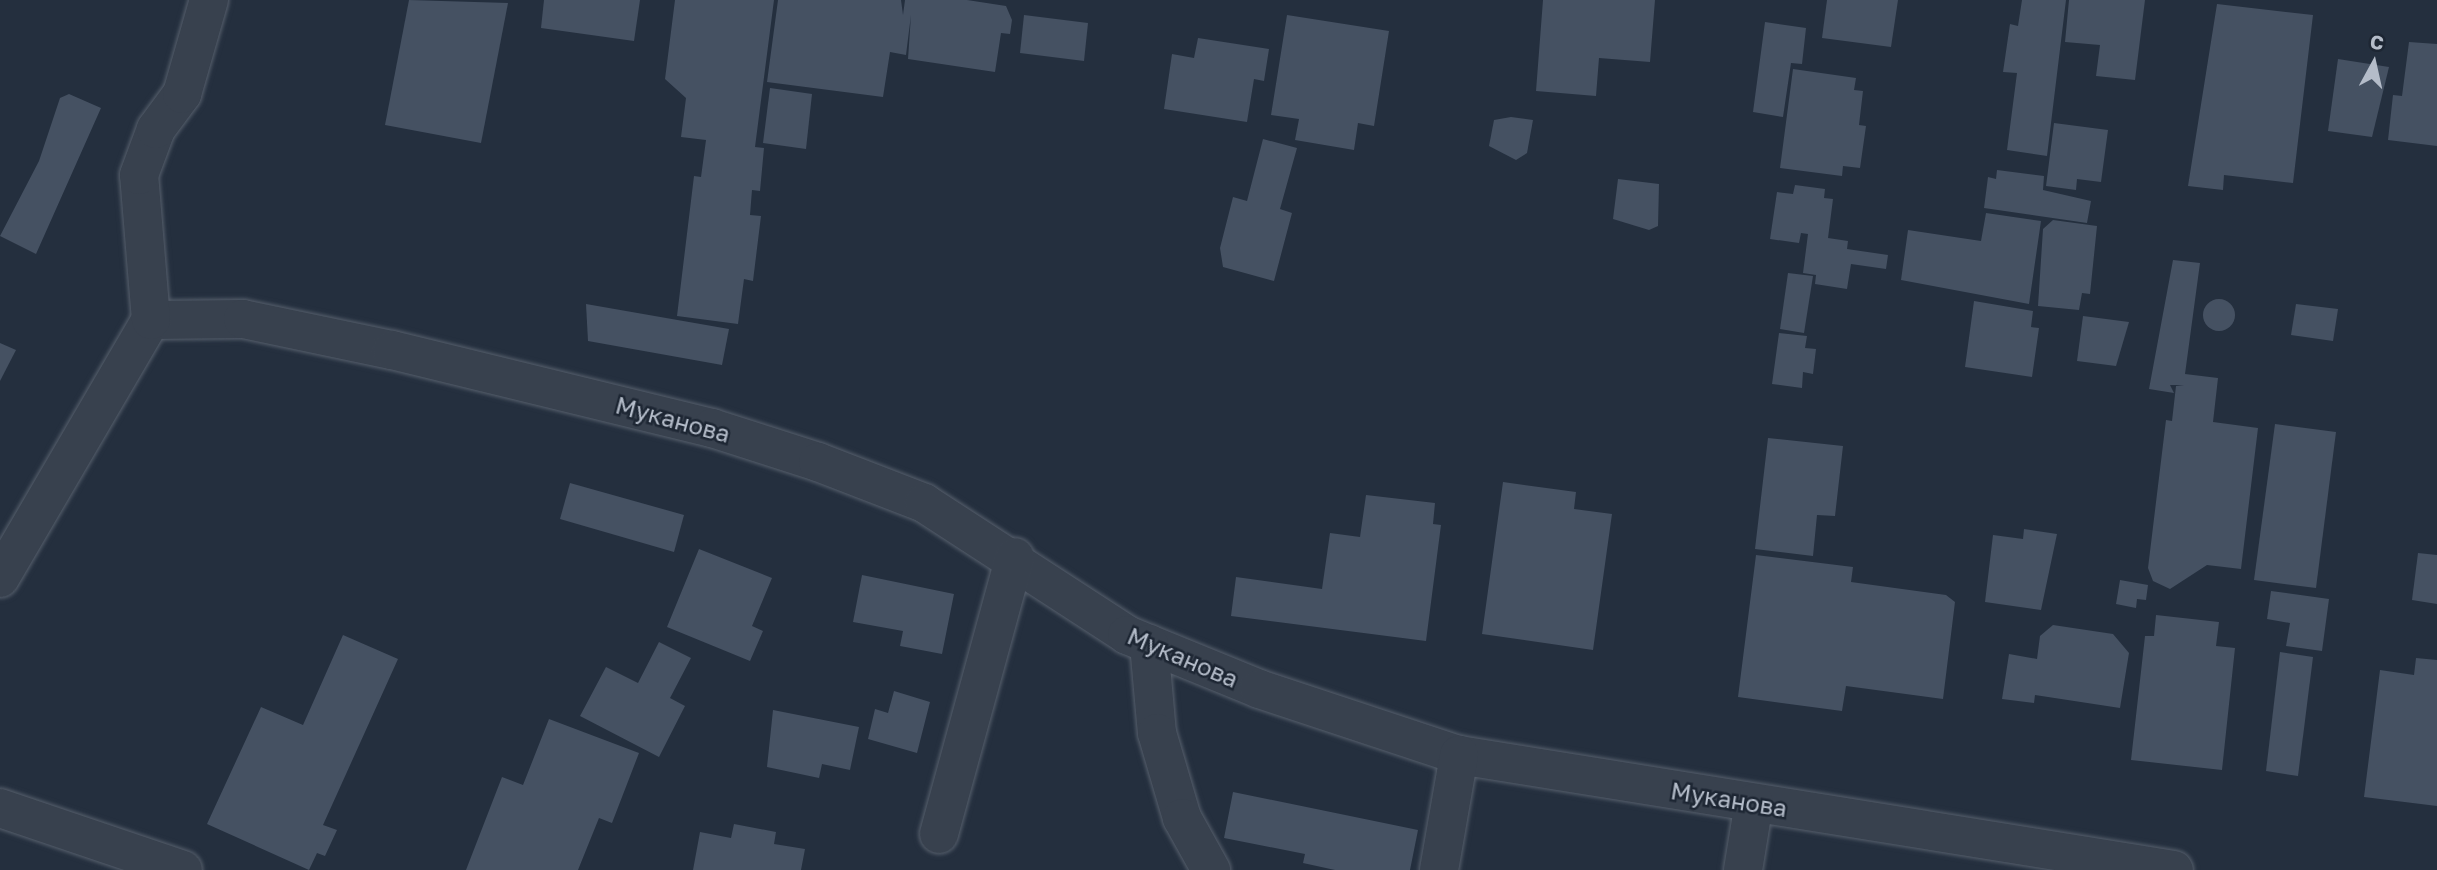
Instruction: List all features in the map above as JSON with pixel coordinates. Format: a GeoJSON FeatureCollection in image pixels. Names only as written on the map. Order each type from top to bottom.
{"type":"FeatureCollection","features":[{"type":"Feature","properties":{"kind":"street"},"geometry":{"type":"LineString","coordinates":[[0,578],[151,320],[139,175],[156,129],[182,94],[209,0]]}},
{"type":"Feature","properties":{"kind":"street","name":"Муканова"},"geometry":{"type":"LineString","coordinates":[[151,320],[243,319],[712,428],[924,503],[1015,557],[1149,644],[1259,689],[1459,755],[2174,870]]}},
{"type":"Feature","properties":{"kind":"street"},"geometry":{"type":"LineString","coordinates":[[939,834],[1015,557]]}},
{"type":"Feature","properties":{"kind":"street"},"geometry":{"type":"LineString","coordinates":[[1149,644],[1157,733],[1182,818],[1211,870]]}},
{"type":"Feature","properties":{"kind":"street"},"geometry":{"type":"LineString","coordinates":[[1439,870],[1459,755]]}},
{"type":"Feature","properties":{"kind":"street"},"geometry":{"type":"LineString","coordinates":[[1743,870],[1754,803]]}},
{"type":"Feature","properties":{"kind":"street"},"geometry":{"type":"LineString","coordinates":[[0,808],[183,870]]}},
{"type":"Feature","properties":{"kind":"building"},"geometry":{"type":"Polygon","coordinates":[[[409,0],[508,3],[481,143],[385,125],[409,0]]]}},
{"type":"Feature","properties":{"kind":"building"},"geometry":{"type":"Polygon","coordinates":[[[544,0],[640,0],[634,41],[541,28],[544,0]]]}},
{"type":"Feature","properties":{"kind":"building"},"geometry":{"type":"Polygon","coordinates":[[[675,0],[774,0],[755,147],[764,148],[760,191],[752,190],[750,215],[761,216],[753,281],[744,279],[738,324],[677,316],[694,176],[701,177],[706,140],[681,137],[686,98],[665,79],[675,0]]]}},
{"type":"Feature","properties":{"kind":"building"},"geometry":{"type":"Polygon","coordinates":[[[778,0],[901,0],[903,15],[905,0],[967,0],[1006,6],[1012,20],[1010,34],[1001,33],[995,72],[908,59],[911,15],[906,55],[890,52],[883,97],[767,82],[778,0]]]}},
{"type":"Feature","properties":{"kind":"building"},"geometry":{"type":"Polygon","coordinates":[[[1543,0],[1655,0],[1650,62],[1599,58],[1596,96],[1536,91],[1543,0]]]}},
{"type":"Feature","properties":{"kind":"building"},"geometry":{"type":"Polygon","coordinates":[[[1827,0],[1898,0],[1891,47],[1822,38],[1827,0]]]}},
{"type":"Feature","properties":{"kind":"building"},"geometry":{"type":"Polygon","coordinates":[[[2022,0],[2066,0],[2047,156],[2007,150],[2017,73],[2003,72],[2010,24],[2018,26],[2022,0]]]}},
{"type":"Feature","properties":{"kind":"building"},"geometry":{"type":"Polygon","coordinates":[[[2069,0],[2145,0],[2135,80],[2096,76],[2100,45],[2065,42],[2069,0]]]}},
{"type":"Feature","properties":{"kind":"building"},"geometry":{"type":"Polygon","coordinates":[[[2217,4],[2313,15],[2293,183],[2224,175],[2223,190],[2188,186],[2217,4]]]}},
{"type":"Feature","properties":{"kind":"building"},"geometry":{"type":"Polygon","coordinates":[[[1024,15],[1088,23],[1084,61],[1020,53],[1024,15]]]}},
{"type":"Feature","properties":{"kind":"building"},"geometry":{"type":"Polygon","coordinates":[[[1287,15],[1389,31],[1374,126],[1358,123],[1354,150],[1295,140],[1299,119],[1271,115],[1287,15]]]}},
{"type":"Feature","properties":{"kind":"building"},"geometry":{"type":"Polygon","coordinates":[[[1765,22],[1806,28],[1802,64],[1791,63],[1783,117],[1753,112],[1765,22]]]}},
{"type":"Feature","properties":{"kind":"building"},"geometry":{"type":"Polygon","coordinates":[[[1198,38],[1269,49],[1264,81],[1254,79],[1247,122],[1164,109],[1172,54],[1194,58],[1198,38]]]}},
{"type":"Feature","properties":{"kind":"building"},"geometry":{"type":"Polygon","coordinates":[[[2409,42],[2437,44],[2437,146],[2388,140],[2393,95],[2402,96],[2409,42]]]}},
{"type":"Feature","properties":{"kind":"building"},"geometry":{"type":"Polygon","coordinates":[[[2338,59],[2389,67],[2372,137],[2328,131],[2338,59]]]}},
{"type":"Feature","properties":{"kind":"building"},"geometry":{"type":"Polygon","coordinates":[[[1793,69],[1856,78],[1854,90],[1863,91],[1859,125],[1866,126],[1860,168],[1843,166],[1842,176],[1780,168],[1793,69]]]}},
{"type":"Feature","properties":{"kind":"building"},"geometry":{"type":"Polygon","coordinates":[[[770,88],[812,94],[806,149],[763,143],[770,88]]]}},
{"type":"Feature","properties":{"kind":"building"},"geometry":{"type":"Polygon","coordinates":[[[69,94],[101,108],[36,254],[0,236],[39,161],[60,98],[69,94]]]}},
{"type":"Feature","properties":{"kind":"building"},"geometry":{"type":"Polygon","coordinates":[[[1511,117],[1533,120],[1527,153],[1516,160],[1489,146],[1494,120],[1511,117]]]}},
{"type":"Feature","properties":{"kind":"building"},"geometry":{"type":"Polygon","coordinates":[[[2054,123],[2108,130],[2101,182],[2077,179],[2076,190],[2046,186],[2054,123]]]}},
{"type":"Feature","properties":{"kind":"building"},"geometry":{"type":"Polygon","coordinates":[[[1263,139],[1297,148],[1280,209],[1292,213],[1274,281],[1223,267],[1220,248],[1233,197],[1247,201],[1263,139]]]}},
{"type":"Feature","properties":{"kind":"building"},"geometry":{"type":"Polygon","coordinates":[[[1997,170],[2044,176],[2043,190],[2091,201],[2087,223],[1984,208],[1988,177],[1996,179],[1997,170]]]}},
{"type":"Feature","properties":{"kind":"building"},"geometry":{"type":"Polygon","coordinates":[[[1618,179],[1659,184],[1658,226],[1649,230],[1613,219],[1618,179]]]}},
{"type":"Feature","properties":{"kind":"building"},"geometry":{"type":"Polygon","coordinates":[[[1795,185],[1825,189],[1824,198],[1833,199],[1828,238],[1848,241],[1847,249],[1888,255],[1886,269],[1851,264],[1847,289],[1815,284],[1816,275],[1803,273],[1808,234],[1801,233],[1799,243],[1770,239],[1777,192],[1793,194],[1795,185]]]}},
{"type":"Feature","properties":{"kind":"building"},"geometry":{"type":"Polygon","coordinates":[[[1986,213],[2041,221],[2029,304],[1901,280],[1908,230],[1981,241],[1986,213]]]}},
{"type":"Feature","properties":{"kind":"building"},"geometry":{"type":"Polygon","coordinates":[[[2053,220],[2097,226],[2090,294],[2082,293],[2079,310],[2038,306],[2043,229],[2053,220]]]}},
{"type":"Feature","properties":{"kind":"building"},"geometry":{"type":"Polygon","coordinates":[[[2173,260],[2200,263],[2185,374],[2218,378],[2213,422],[2258,428],[2241,569],[2207,565],[2170,589],[2153,581],[2148,568],[2166,420],[2172,421],[2176,386],[2184,385],[2170,385],[2174,393],[2149,389],[2173,260]]]}},
{"type":"Feature","properties":{"kind":"building"},"geometry":{"type":"Polygon","coordinates":[[[1788,273],[1813,276],[1804,333],[1780,329],[1788,273]]]}},
{"type":"Feature","properties":{"kind":"building"},"geometry":{"type":"Polygon","coordinates":[[[2219,299],[2231,303],[2235,315],[2231,327],[2219,331],[2207,327],[2203,315],[2207,303],[2219,299]]]}},
{"type":"Feature","properties":{"kind":"building"},"geometry":{"type":"Polygon","coordinates":[[[1974,301],[2033,311],[2031,327],[2039,328],[2032,377],[1965,367],[1974,301]]]}},
{"type":"Feature","properties":{"kind":"building"},"geometry":{"type":"Polygon","coordinates":[[[586,304],[729,329],[722,365],[588,341],[586,304]]]}},
{"type":"Feature","properties":{"kind":"building"},"geometry":{"type":"Polygon","coordinates":[[[2296,304],[2338,309],[2333,341],[2291,335],[2296,304]]]}},
{"type":"Feature","properties":{"kind":"building"},"geometry":{"type":"Polygon","coordinates":[[[2083,316],[2129,322],[2116,366],[2077,361],[2083,316]]]}},
{"type":"Feature","properties":{"kind":"building"},"geometry":{"type":"Polygon","coordinates":[[[1779,333],[1807,336],[1805,348],[1816,349],[1813,374],[1803,372],[1802,388],[1772,384],[1779,333]]]}},
{"type":"Feature","properties":{"kind":"building"},"geometry":{"type":"Polygon","coordinates":[[[0,343],[16,350],[0,381],[0,343]]]}},
{"type":"Feature","properties":{"kind":"building"},"geometry":{"type":"Polygon","coordinates":[[[2275,424],[2336,432],[2316,588],[2254,580],[2275,424]]]}},
{"type":"Feature","properties":{"kind":"building"},"geometry":{"type":"Polygon","coordinates":[[[1768,438],[1843,446],[1835,516],[1817,515],[1813,556],[1755,549],[1768,438]]]}},
{"type":"Feature","properties":{"kind":"building"},"geometry":{"type":"Polygon","coordinates":[[[1503,482],[1576,492],[1574,509],[1612,514],[1593,650],[1482,634],[1503,482]]]}},
{"type":"Feature","properties":{"kind":"building"},"geometry":{"type":"Polygon","coordinates":[[[570,483],[684,515],[674,552],[560,519],[570,483]]]}},
{"type":"Feature","properties":{"kind":"building"},"geometry":{"type":"Polygon","coordinates":[[[1366,495],[1435,503],[1433,524],[1441,525],[1426,641],[1231,616],[1236,577],[1322,589],[1330,533],[1360,537],[1366,495]]]}},
{"type":"Feature","properties":{"kind":"building"},"geometry":{"type":"Polygon","coordinates":[[[2024,529],[2057,534],[2041,610],[1985,602],[1993,535],[2023,539],[2024,529]]]}},
{"type":"Feature","properties":{"kind":"building"},"geometry":{"type":"Polygon","coordinates":[[[699,549],[772,578],[752,626],[763,631],[750,661],[667,627],[699,549]]]}},
{"type":"Feature","properties":{"kind":"building"},"geometry":{"type":"Polygon","coordinates":[[[2418,553],[2437,555],[2437,604],[2412,600],[2418,553]]]}},
{"type":"Feature","properties":{"kind":"building"},"geometry":{"type":"Polygon","coordinates":[[[1756,555],[1853,567],[1851,582],[1946,595],[1955,602],[1943,699],[1846,686],[1842,711],[1738,697],[1756,555]]]}},
{"type":"Feature","properties":{"kind":"building"},"geometry":{"type":"Polygon","coordinates":[[[862,575],[954,594],[942,654],[900,646],[903,631],[853,622],[862,575]]]}},
{"type":"Feature","properties":{"kind":"building"},"geometry":{"type":"Polygon","coordinates":[[[2120,580],[2148,585],[2146,600],[2137,599],[2136,608],[2116,604],[2120,580]]]}},
{"type":"Feature","properties":{"kind":"building"},"geometry":{"type":"Polygon","coordinates":[[[2271,591],[2329,599],[2322,651],[2286,646],[2290,623],[2267,619],[2271,591]]]}},
{"type":"Feature","properties":{"kind":"building"},"geometry":{"type":"Polygon","coordinates":[[[2156,615],[2219,622],[2216,646],[2235,648],[2222,770],[2131,760],[2145,636],[2154,636],[2156,615]]]}},
{"type":"Feature","properties":{"kind":"building"},"geometry":{"type":"Polygon","coordinates":[[[2053,625],[2113,634],[2129,653],[2120,708],[2035,695],[2034,703],[2002,699],[2009,654],[2037,659],[2040,636],[2053,625]]]}},
{"type":"Feature","properties":{"kind":"building"},"geometry":{"type":"Polygon","coordinates":[[[343,635],[398,659],[323,825],[337,830],[325,856],[317,853],[309,870],[207,824],[261,707],[303,725],[343,635]]]}},
{"type":"Feature","properties":{"kind":"building"},"geometry":{"type":"Polygon","coordinates":[[[659,642],[691,658],[670,698],[685,706],[659,757],[580,716],[606,667],[638,683],[659,642]]]}},
{"type":"Feature","properties":{"kind":"building"},"geometry":{"type":"Polygon","coordinates":[[[2280,652],[2313,657],[2298,776],[2266,771],[2280,652]]]}},
{"type":"Feature","properties":{"kind":"building"},"geometry":{"type":"Polygon","coordinates":[[[2416,658],[2437,660],[2437,806],[2364,797],[2380,670],[2414,675],[2416,658]]]}},
{"type":"Feature","properties":{"kind":"building"},"geometry":{"type":"Polygon","coordinates":[[[894,691],[930,702],[917,753],[868,739],[875,709],[888,713],[894,691]]]}},
{"type":"Feature","properties":{"kind":"building"},"geometry":{"type":"Polygon","coordinates":[[[773,710],[859,727],[850,770],[822,764],[819,778],[767,767],[773,710]]]}},
{"type":"Feature","properties":{"kind":"building"},"geometry":{"type":"Polygon","coordinates":[[[549,719],[639,753],[612,823],[599,818],[578,870],[466,870],[502,777],[523,785],[549,719]]]}},
{"type":"Feature","properties":{"kind":"building"},"geometry":{"type":"Polygon","coordinates":[[[1233,792],[1418,830],[1410,870],[1335,870],[1303,863],[1305,854],[1224,838],[1233,792]]]}},
{"type":"Feature","properties":{"kind":"building"},"geometry":{"type":"Polygon","coordinates":[[[734,824],[776,832],[774,844],[805,849],[801,870],[693,870],[700,832],[731,838],[734,824]]]}}]}
